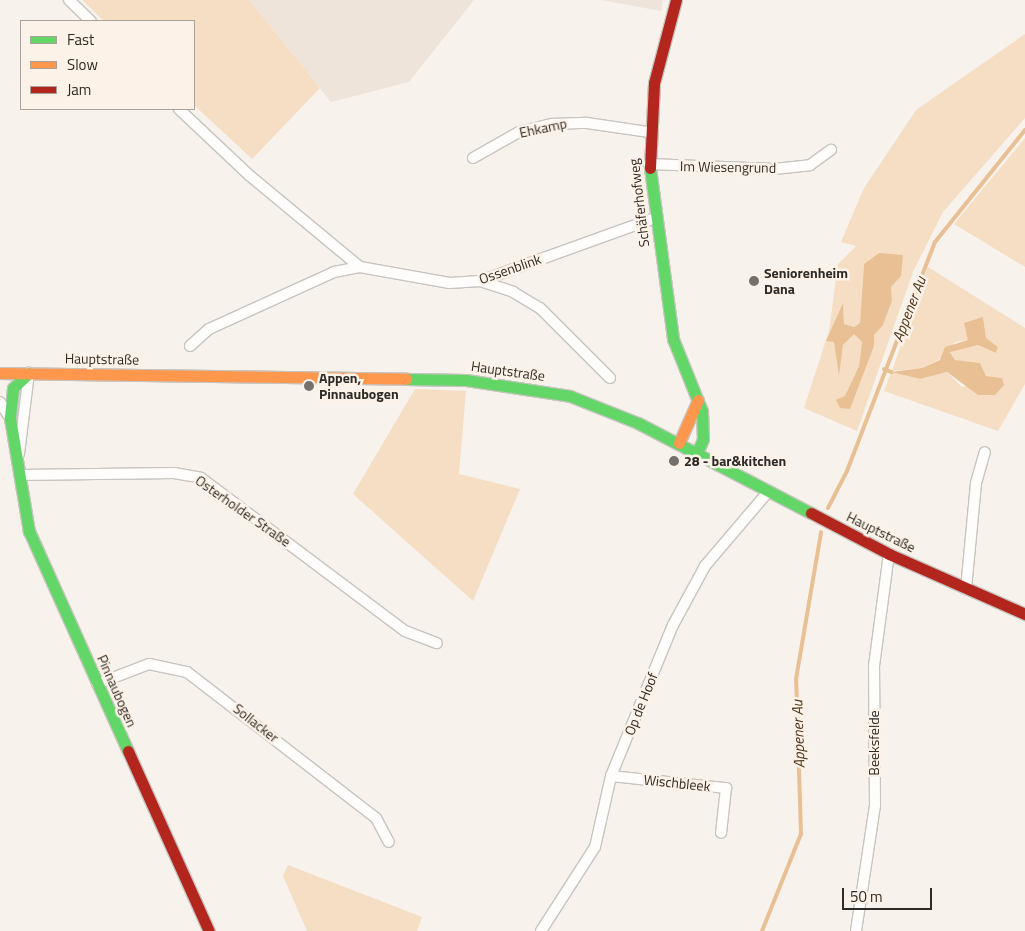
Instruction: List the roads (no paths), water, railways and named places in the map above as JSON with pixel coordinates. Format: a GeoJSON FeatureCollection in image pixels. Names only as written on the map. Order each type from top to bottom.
{"type":"FeatureCollection","features":[{"type":"Feature","properties":{"kind":"street"},"geometry":{"type":"LineString","coordinates":[[69,0],[90,20]]}},
{"type":"Feature","properties":{"kind":"street","name":"Schäferhofweg"},"geometry":{"type":"LineString","coordinates":[[676,0],[655,76],[648,132],[649,164],[673,339],[698,399],[704,439],[697,453]]}},
{"type":"Feature","properties":{"kind":"street","name":"Ossenblink"},"geometry":{"type":"LineString","coordinates":[[180,110],[249,175],[360,267]]}},
{"type":"Feature","properties":{"kind":"street","name":"Ehkamp"},"geometry":{"type":"LineString","coordinates":[[472,158],[512,135],[552,124],[587,123],[648,132]]}},
{"type":"Feature","properties":{"kind":"street","name":"Im Wiesengrund"},"geometry":{"type":"LineString","coordinates":[[649,164],[774,169],[810,165],[831,150]]}},
{"type":"Feature","properties":{"kind":"street","name":"Ossenblink"},"geometry":{"type":"LineString","coordinates":[[190,346],[209,329],[334,272],[360,267],[450,283],[480,281],[655,218]]}},
{"type":"Feature","properties":{"kind":"street"},"geometry":{"type":"LineString","coordinates":[[480,281],[513,292],[540,308],[610,378]]}},
{"type":"Feature","properties":{"kind":"street","name":"Hauptstraße"},"geometry":{"type":"LineString","coordinates":[[0,373],[500,383],[578,399],[679,443],[768,492],[889,554],[1025,614]]}},
{"type":"Feature","properties":{"kind":"street","name":"Pinnaubogen"},"geometry":{"type":"LineString","coordinates":[[28,373],[13,388],[10,418],[29,531],[209,931]]}},
{"type":"Feature","properties":{"kind":"street","name":"Pinnaubogen"},"geometry":{"type":"LineString","coordinates":[[18,458],[28,373]]}},
{"type":"Feature","properties":{"kind":"street"},"geometry":{"type":"LineString","coordinates":[[679,443],[698,399]]}},
{"type":"Feature","properties":{"kind":"street","name":"Pinnaubogen"},"geometry":{"type":"LineString","coordinates":[[0,402],[10,418]]}},
{"type":"Feature","properties":{"kind":"street"},"geometry":{"type":"LineString","coordinates":[[966,589],[976,483],[984,452]]}},
{"type":"Feature","properties":{"kind":"street","name":"Osterholder Straße"},"geometry":{"type":"LineString","coordinates":[[20,474],[174,472],[201,478],[405,630],[437,643]]}},
{"type":"Feature","properties":{"kind":"street","name":"Op de Hoof"},"geometry":{"type":"LineString","coordinates":[[541,931],[595,847],[611,776],[674,625],[705,566],[768,492]]}},
{"type":"Feature","properties":{"kind":"street","name":"Beeksfelde"},"geometry":{"type":"LineString","coordinates":[[856,931],[875,805],[874,666],[889,554]]}},
{"type":"Feature","properties":{"kind":"street","name":"Sollacker"},"geometry":{"type":"LineString","coordinates":[[97,684],[150,664],[187,672],[376,818],[388,842]]}},
{"type":"Feature","properties":{"kind":"street","name":"Wischbleek"},"geometry":{"type":"LineString","coordinates":[[611,776],[726,788],[721,833]]}},
{"type":"Feature","properties":{"kind":"waterway","name":"Appener Au"},"geometry":{"type":"LineString","coordinates":[[828,508],[847,471],[935,242],[1025,130]]}},
{"type":"Feature","properties":{"kind":"waterway","name":"Appener Au"},"geometry":{"type":"LineString","coordinates":[[884,369],[891,372]]}},
{"type":"Feature","properties":{"kind":"waterway","name":"Appener Au"},"geometry":{"type":"LineString","coordinates":[[762,931],[801,834],[796,679],[821,532]]}},
{"type":"Feature","properties":{"kind":"place","name":"Seniorenheim Dana"},"geometry":{"type":"Point","coordinates":[754,281]}},
{"type":"Feature","properties":{"kind":"place","name":"Appen, Pinnaubogen"},"geometry":{"type":"Point","coordinates":[309,386]}},
{"type":"Feature","properties":{"kind":"place","name":"28 - bar&kitchen"},"geometry":{"type":"Point","coordinates":[674,461]}}]}
